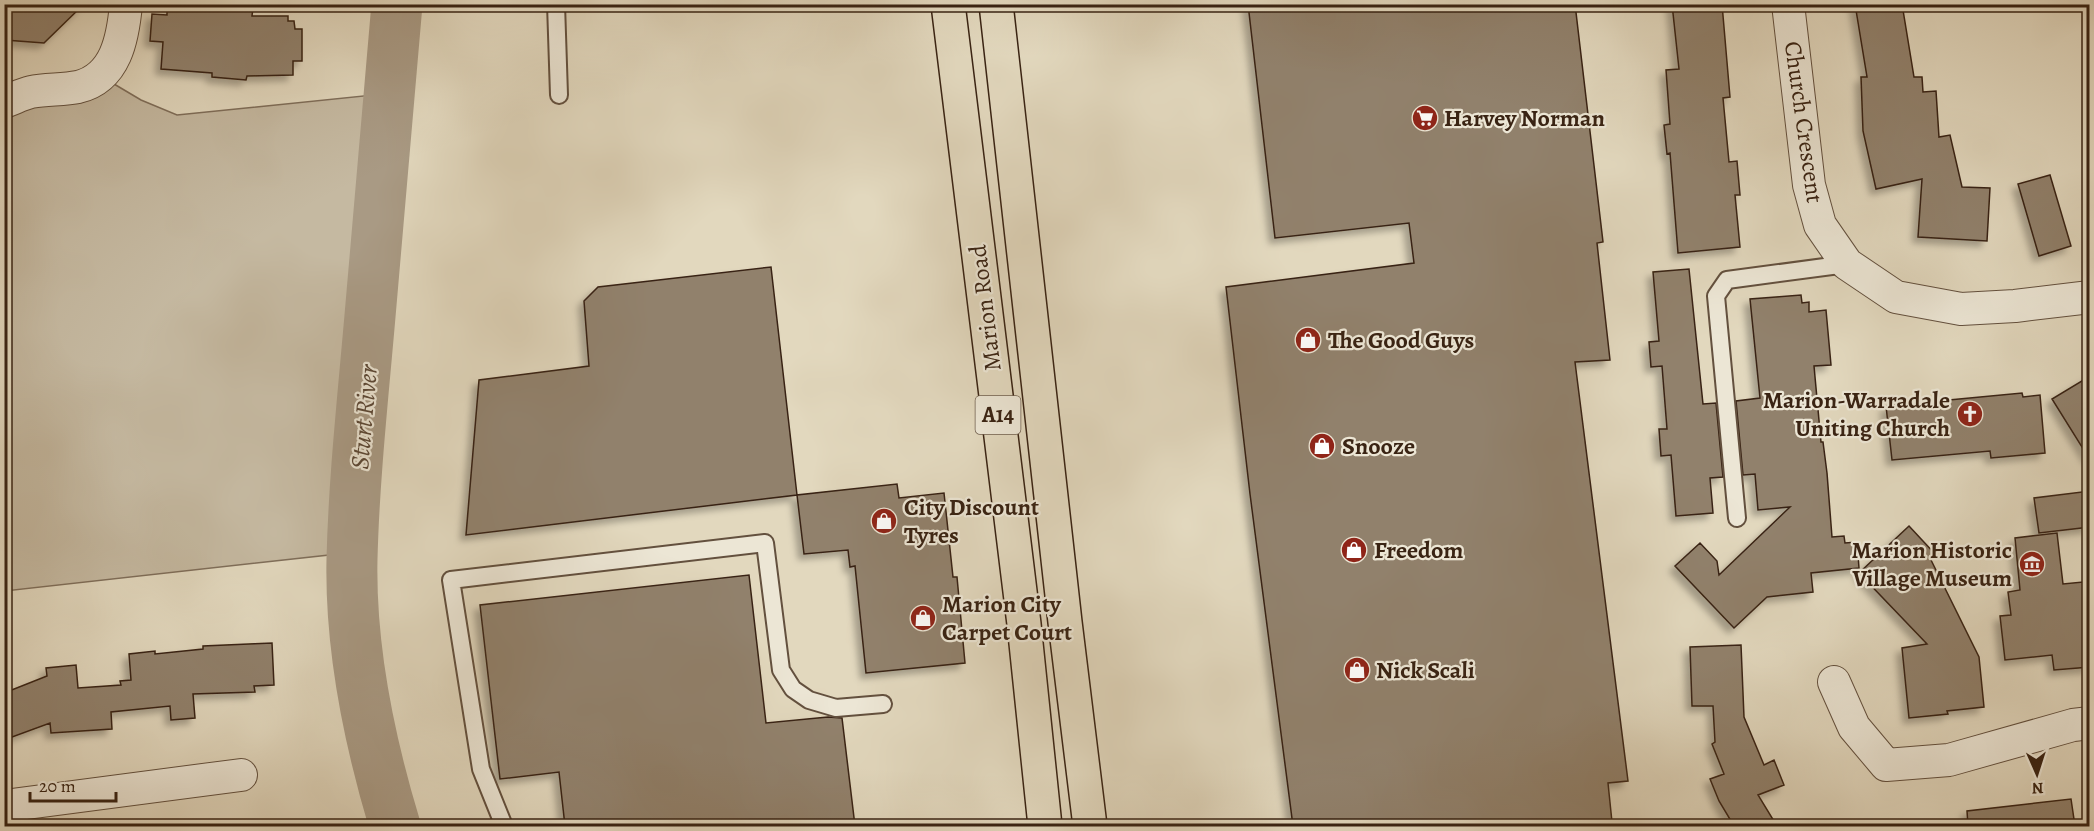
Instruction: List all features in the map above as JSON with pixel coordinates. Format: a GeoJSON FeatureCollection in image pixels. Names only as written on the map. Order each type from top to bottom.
{"type":"FeatureCollection","features":[{"type":"Feature","properties":{"kind":"main road","name":"Marion Road"},"geometry":{"type":"LineString","coordinates":[[948,4],[1024,624],[1045,826]]}},
{"type":"Feature","properties":{"kind":"main road","name":"Marion Road"},"geometry":{"type":"LineString","coordinates":[[996,4],[1063,610],[1090,826]]}},
{"type":"Feature","properties":{"kind":"street"},"geometry":{"type":"LineString","coordinates":[[4,102],[31,92],[80,87],[102,76],[117,55],[124,28],[126,4]]}},
{"type":"Feature","properties":{"kind":"street","name":"Church Crescent"},"geometry":{"type":"LineString","coordinates":[[1788,4],[1809,185],[1820,225],[1847,264],[1896,297],[1961,309],[2015,306],[2090,297]]}},
{"type":"Feature","properties":{"kind":"street"},"geometry":{"type":"LineString","coordinates":[[1834,682],[1854,727],[1886,765],[1949,760],[2073,725],[2090,723]]}},
{"type":"Feature","properties":{"kind":"street"},"geometry":{"type":"LineString","coordinates":[[4,806],[241,775]]}},
{"type":"Feature","properties":{"kind":"lane"},"geometry":{"type":"LineString","coordinates":[[556,4],[559,95]]}},
{"type":"Feature","properties":{"kind":"lane"},"geometry":{"type":"LineString","coordinates":[[1737,518],[1716,296],[1727,280],[1847,264]]}},
{"type":"Feature","properties":{"kind":"lane"},"geometry":{"type":"LineString","coordinates":[[504,826],[481,769],[451,580],[765,543],[782,670],[793,689],[809,700],[836,708],[883,704]]}},
{"type":"Feature","properties":{"kind":"shaded area"},"geometry":{"type":"Polygon","coordinates":[[[109,81],[141,100],[177,115],[373,95],[338,554],[5,591],[4,112],[109,81]]]}},
{"type":"Feature","properties":{"kind":"building"},"geometry":{"type":"Polygon","coordinates":[[[8,4],[84,4],[44,43],[5,40],[8,4]]]}},
{"type":"Feature","properties":{"kind":"building"},"geometry":{"type":"Polygon","coordinates":[[[1248,4],[1575,4],[1603,242],[1597,243],[1610,360],[1575,362],[1628,781],[1608,783],[1612,822],[1579,826],[1293,826],[1226,287],[1414,263],[1409,223],[1275,238],[1248,4]]]}},
{"type":"Feature","properties":{"kind":"building"},"geometry":{"type":"Polygon","coordinates":[[[1672,4],[1722,4],[1730,97],[1723,98],[1729,162],[1737,161],[1740,195],[1735,195],[1740,247],[1678,253],[1670,153],[1667,154],[1664,125],[1670,124],[1666,70],[1679,69],[1672,4]]]}},
{"type":"Feature","properties":{"kind":"building"},"geometry":{"type":"Polygon","coordinates":[[[1855,4],[1902,4],[1914,77],[1922,77],[1923,92],[1936,91],[1939,137],[1950,135],[1962,187],[1990,188],[1987,241],[1918,237],[1922,179],[1876,189],[1863,131],[1861,77],[1867,77],[1855,4]]]}},
{"type":"Feature","properties":{"kind":"building"},"geometry":{"type":"Polygon","coordinates":[[[184,6],[218,9],[219,6],[253,8],[252,16],[288,16],[288,21],[294,21],[295,29],[302,29],[302,61],[293,61],[293,75],[247,76],[246,80],[212,77],[212,73],[161,69],[163,42],[150,41],[152,14],[167,15],[167,9],[183,10],[184,6]]]}},
{"type":"Feature","properties":{"kind":"building"},"geometry":{"type":"Polygon","coordinates":[[[2050,175],[2071,246],[2039,256],[2018,184],[2050,175]]]}},
{"type":"Feature","properties":{"kind":"building"},"geometry":{"type":"Polygon","coordinates":[[[771,267],[797,495],[466,535],[479,380],[589,366],[584,301],[598,287],[771,267]]]}},
{"type":"Feature","properties":{"kind":"building"},"geometry":{"type":"Polygon","coordinates":[[[1689,269],[1703,404],[1716,403],[1723,477],[1710,478],[1713,513],[1676,516],[1671,455],[1661,456],[1659,429],[1667,429],[1662,366],[1651,367],[1649,342],[1659,341],[1653,272],[1689,269]]]}},
{"type":"Feature","properties":{"kind":"building"},"geometry":{"type":"Polygon","coordinates":[[[1801,295],[1802,303],[1809,302],[1809,312],[1826,310],[1831,365],[1814,366],[1832,537],[1844,536],[1845,543],[1857,542],[1859,568],[1811,573],[1813,592],[1767,597],[1734,628],[1675,566],[1700,543],[1717,561],[1719,575],[1790,507],[1758,510],[1755,474],[1743,475],[1736,401],[1760,398],[1750,299],[1801,295]]]}},
{"type":"Feature","properties":{"kind":"building"},"geometry":{"type":"Polygon","coordinates":[[[2090,376],[2090,460],[2052,399],[2090,376]]]}},
{"type":"Feature","properties":{"kind":"building"},"geometry":{"type":"Polygon","coordinates":[[[2022,393],[2023,397],[2040,395],[2045,453],[1991,458],[1990,451],[1892,460],[1886,406],[2022,393]]]}},
{"type":"Feature","properties":{"kind":"building"},"geometry":{"type":"Polygon","coordinates":[[[897,484],[899,498],[944,493],[953,577],[957,577],[965,663],[866,673],[855,566],[850,567],[848,550],[804,554],[797,495],[897,484]]]}},
{"type":"Feature","properties":{"kind":"building"},"geometry":{"type":"Polygon","coordinates":[[[2090,491],[2090,527],[2039,533],[2034,498],[2090,491]]]}},
{"type":"Feature","properties":{"kind":"building"},"geometry":{"type":"Polygon","coordinates":[[[1909,526],[1935,554],[1930,558],[1979,657],[1984,707],[1909,718],[1902,648],[1927,644],[1859,573],[1909,526]]]}},
{"type":"Feature","properties":{"kind":"building"},"geometry":{"type":"Polygon","coordinates":[[[2057,533],[2063,584],[2083,582],[2087,624],[2090,623],[2090,667],[2054,670],[2052,655],[2005,660],[2000,616],[2011,615],[2008,592],[2020,590],[2015,538],[2057,533]]]}},
{"type":"Feature","properties":{"kind":"building"},"geometry":{"type":"Polygon","coordinates":[[[749,575],[766,723],[828,717],[842,718],[855,826],[565,826],[559,772],[500,779],[480,605],[749,575]]]}},
{"type":"Feature","properties":{"kind":"building"},"geometry":{"type":"Polygon","coordinates":[[[272,643],[274,685],[254,686],[255,692],[193,694],[195,718],[171,720],[170,706],[111,712],[112,729],[51,733],[50,723],[4,740],[4,693],[47,676],[46,668],[76,665],[78,688],[121,685],[120,681],[131,680],[129,654],[203,649],[203,646],[272,643]]]}},
{"type":"Feature","properties":{"kind":"building"},"geometry":{"type":"Polygon","coordinates":[[[1741,645],[1744,717],[1764,765],[1774,760],[1784,785],[1758,795],[1777,826],[1734,826],[1719,801],[1710,779],[1724,774],[1712,744],[1715,742],[1713,706],[1692,706],[1690,647],[1741,645]]]}},
{"type":"Feature","properties":{"kind":"building"},"geometry":{"type":"Polygon","coordinates":[[[2071,799],[2075,826],[1968,826],[1967,811],[2071,799]]]}},
{"type":"Feature","properties":{"kind":"waterway","name":"Sturt River"},"geometry":{"type":"LineString","coordinates":[[395,826],[377,761],[363,694],[354,627],[352,559],[359,438],[397,4]]}},
{"type":"Feature","properties":{"kind":"place","name":"Harvey Norman"},"geometry":{"type":"Point","coordinates":[1425,118]}},
{"type":"Feature","properties":{"kind":"place","name":"The Good Guys"},"geometry":{"type":"Point","coordinates":[1308,340]}},
{"type":"Feature","properties":{"kind":"place","name":"Marion-Warradale Uniting Church"},"geometry":{"type":"Point","coordinates":[1970,414]}},
{"type":"Feature","properties":{"kind":"place","name":"Snooze"},"geometry":{"type":"Point","coordinates":[1322,446]}},
{"type":"Feature","properties":{"kind":"place","name":"City Discount Tyres"},"geometry":{"type":"Point","coordinates":[884,521]}},
{"type":"Feature","properties":{"kind":"place","name":"Freedom"},"geometry":{"type":"Point","coordinates":[1354,550]}},
{"type":"Feature","properties":{"kind":"place","name":"Marion Historic Village Museum"},"geometry":{"type":"Point","coordinates":[2032,564]}},
{"type":"Feature","properties":{"kind":"place","name":"Marion City Carpet Court"},"geometry":{"type":"Point","coordinates":[923,618]}},
{"type":"Feature","properties":{"kind":"place","name":"Nick Scali"},"geometry":{"type":"Point","coordinates":[1357,670]}}]}
